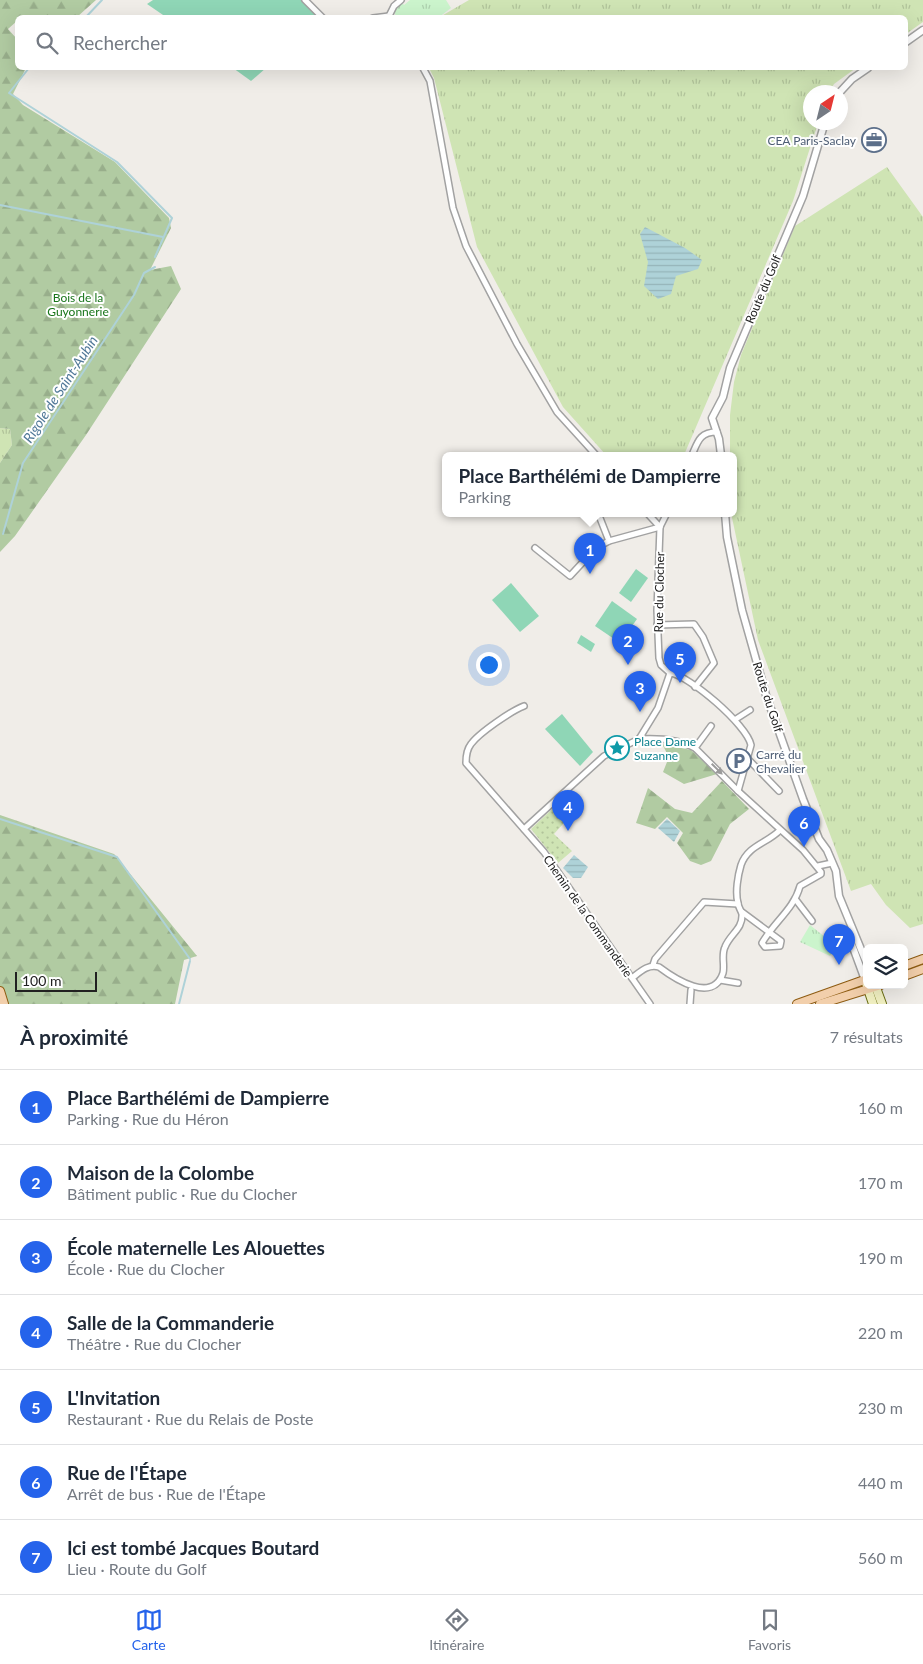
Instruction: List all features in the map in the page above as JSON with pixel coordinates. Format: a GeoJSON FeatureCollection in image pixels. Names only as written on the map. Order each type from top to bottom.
{"type":"FeatureCollection","features":[{"type":"Feature","properties":{"kind":"main road"},"geometry":{"type":"LineString","coordinates":[[908,965],[923,959]]}},
{"type":"Feature","properties":{"kind":"main road"},"geometry":{"type":"LineString","coordinates":[[908,975],[923,969]]}},
{"type":"Feature","properties":{"kind":"main road"},"geometry":{"type":"LineString","coordinates":[[797,1004],[863,980]]}},
{"type":"Feature","properties":{"kind":"main road"},"geometry":{"type":"LineString","coordinates":[[820,1004],[869,989]]}},
{"type":"Feature","properties":{"kind":"main road"},"geometry":{"type":"LineString","coordinates":[[876,989],[882,1004]]}},
{"type":"Feature","properties":{"kind":"main road"},"geometry":{"type":"LineString","coordinates":[[0,990],[4,1004]]}},
{"type":"Feature","properties":{"kind":"street"},"geometry":{"type":"LineString","coordinates":[[305,0],[320,15]]}},
{"type":"Feature","properties":{"kind":"street"},"geometry":{"type":"LineString","coordinates":[[391,15],[394,6],[401,0]]}},
{"type":"Feature","properties":{"kind":"street"},"geometry":{"type":"LineString","coordinates":[[908,41],[923,30]]}},
{"type":"Feature","properties":{"kind":"street"},"geometry":{"type":"LineString","coordinates":[[424,70],[430,81],[453,208],[466,246],[517,344],[557,412],[593,452]]}},
{"type":"Feature","properties":{"kind":"street"},"geometry":{"type":"LineString","coordinates":[[846,85],[865,70]]}},
{"type":"Feature","properties":{"kind":"street","name":"Route du Golf"},"geometry":{"type":"LineString","coordinates":[[720,452],[717,432],[712,418],[723,397],[730,368],[803,196],[823,130]]}},
{"type":"Feature","properties":{"kind":"street"},"geometry":{"type":"LineString","coordinates":[[693,452],[701,436],[707,432],[717,432]]}},
{"type":"Feature","properties":{"kind":"street"},"geometry":{"type":"LineString","coordinates":[[600,517],[609,541]]}},
{"type":"Feature","properties":{"kind":"street"},"geometry":{"type":"LineString","coordinates":[[651,517],[660,527]]}},
{"type":"Feature","properties":{"kind":"street"},"geometry":{"type":"LineString","coordinates":[[535,548],[570,576],[596,548],[609,541],[660,527],[665,517]]}},
{"type":"Feature","properties":{"kind":"street","name":"Route du Golf"},"geometry":{"type":"LineString","coordinates":[[725,517],[727,537],[742,610],[766,695],[803,799],[819,839],[832,863],[838,880],[839,896],[863,955]]}},
{"type":"Feature","properties":{"kind":"street","name":"Rue du Clocher"},"geometry":{"type":"LineString","coordinates":[[660,527],[657,625],[659,658],[661,665],[670,673]]}},
{"type":"Feature","properties":{"kind":"street"},"geometry":{"type":"LineString","coordinates":[[657,625],[694,624],[703,637],[714,663],[695,686]]}},
{"type":"Feature","properties":{"kind":"street"},"geometry":{"type":"LineString","coordinates":[[639,739],[658,708],[670,673],[676,674],[695,686],[736,720],[751,741],[748,759],[738,791]]}},
{"type":"Feature","properties":{"kind":"street","name":"Chemin de la Commanderie"},"geometry":{"type":"LineString","coordinates":[[524,706],[512,710],[471,743],[466,754],[466,763],[524,829],[566,882],[650,1004]]}},
{"type":"Feature","properties":{"kind":"street"},"geometry":{"type":"LineString","coordinates":[[736,720],[750,710]]}},
{"type":"Feature","properties":{"kind":"street"},"geometry":{"type":"LineString","coordinates":[[695,748],[711,726]]}},
{"type":"Feature","properties":{"kind":"street"},"geometry":{"type":"LineString","coordinates":[[524,829],[604,756],[619,747],[639,739],[664,739],[688,744],[695,748],[818,866],[821,874],[800,886],[796,900],[768,933],[742,912],[738,904],[739,876],[744,859],[757,844],[780,830]]}},
{"type":"Feature","properties":{"kind":"street"},"geometry":{"type":"LineString","coordinates":[[748,759],[779,791]]}},
{"type":"Feature","properties":{"kind":"street"},"geometry":{"type":"LineString","coordinates":[[818,866],[832,863]]}},
{"type":"Feature","properties":{"kind":"street"},"geometry":{"type":"LineString","coordinates":[[796,900],[812,921]]}},
{"type":"Feature","properties":{"kind":"street"},"geometry":{"type":"LineString","coordinates":[[653,966],[655,959],[704,902],[738,904]]}},
{"type":"Feature","properties":{"kind":"street"},"geometry":{"type":"LineString","coordinates":[[632,978],[653,966],[659,967],[691,990],[705,992],[712,989],[720,980],[725,946],[741,925],[742,912]]}},
{"type":"Feature","properties":{"kind":"street","name":"Route du Golf"},"geometry":{"type":"LineString","coordinates":[[852,932],[852,942],[863,971]]}},
{"type":"Feature","properties":{"kind":"street"},"geometry":{"type":"LineString","coordinates":[[720,980],[738,983]]}},
{"type":"Feature","properties":{"kind":"street"},"geometry":{"type":"LineString","coordinates":[[690,1004],[691,990]]}},
{"type":"Feature","properties":{"kind":"green space","name":"Bois de la Guyonnerie"},"geometry":{"type":"Polygon","coordinates":[[[0,0],[96,0],[79,15],[15,15],[15,23],[8,29],[15,37],[15,70],[25,70],[13,94],[23,105],[115,162],[169,218],[171,228],[150,270],[171,266],[181,289],[86,435],[15,536],[0,552],[0,463],[12,445],[10,429],[0,428],[0,0]]]}},
{"type":"Feature","properties":{"kind":"green space"},"geometry":{"type":"Polygon","coordinates":[[[153,0],[302,0],[319,15],[163,15],[147,4],[153,0]]]}},
{"type":"Feature","properties":{"kind":"green space"},"geometry":{"type":"Polygon","coordinates":[[[410,0],[446,0],[451,8],[442,15],[395,15],[394,10],[402,3],[404,5],[410,0]]]}},
{"type":"Feature","properties":{"kind":"green space"},"geometry":{"type":"Polygon","coordinates":[[[469,0],[923,0],[923,22],[908,33],[908,15],[443,15],[469,0]]]}},
{"type":"Feature","properties":{"kind":"green space"},"geometry":{"type":"Polygon","coordinates":[[[236,70],[264,70],[251,81],[236,70]]]}},
{"type":"Feature","properties":{"kind":"green space"},"geometry":{"type":"Polygon","coordinates":[[[430,70],[853,70],[833,85],[803,85],[803,130],[816,130],[793,201],[685,452],[603,452],[563,407],[477,247],[434,78],[430,70]]]}},
{"type":"Feature","properties":{"kind":"green space"},"geometry":{"type":"Polygon","coordinates":[[[887,167],[923,217],[923,924],[910,928],[886,905],[871,884],[851,891],[758,640],[732,517],[737,517],[737,452],[730,452],[730,415],[734,382],[741,355],[795,226],[887,167]]]}},
{"type":"Feature","properties":{"kind":"green space"},"geometry":{"type":"Polygon","coordinates":[[[0,428],[10,429],[12,445],[0,463],[0,428]]]}},
{"type":"Feature","properties":{"kind":"green space"},"geometry":{"type":"Polygon","coordinates":[[[636,569],[648,578],[631,602],[619,593],[636,569]]]}},
{"type":"Feature","properties":{"kind":"green space"},"geometry":{"type":"Polygon","coordinates":[[[511,583],[539,616],[520,632],[492,600],[511,583]]]}},
{"type":"Feature","properties":{"kind":"green space"},"geometry":{"type":"Polygon","coordinates":[[[612,601],[637,619],[620,643],[595,626],[612,601]]]}},
{"type":"Feature","properties":{"kind":"green space"},"geometry":{"type":"Polygon","coordinates":[[[581,635],[595,644],[591,652],[577,643],[581,635]]]}},
{"type":"Feature","properties":{"kind":"green space"},"geometry":{"type":"Polygon","coordinates":[[[562,714],[593,752],[580,766],[545,729],[562,714]]]}},
{"type":"Feature","properties":{"kind":"green space"},"geometry":{"type":"Polygon","coordinates":[[[662,744],[691,750],[717,774],[684,784],[663,772],[669,757],[662,744]]]}},
{"type":"Feature","properties":{"kind":"green space"},"geometry":{"type":"Polygon","coordinates":[[[722,781],[749,809],[730,824],[711,861],[701,865],[690,861],[677,843],[683,833],[667,817],[655,829],[636,823],[648,788],[675,809],[692,813],[722,781]]]}},
{"type":"Feature","properties":{"kind":"green space"},"geometry":{"type":"Polygon","coordinates":[[[566,796],[579,806],[554,834],[572,851],[558,863],[531,829],[566,796]]]}},
{"type":"Feature","properties":{"kind":"green space"},"geometry":{"type":"Polygon","coordinates":[[[0,815],[114,854],[197,956],[184,960],[175,1004],[0,1004],[0,815]]]}},
{"type":"Feature","properties":{"kind":"green space"},"geometry":{"type":"Polygon","coordinates":[[[810,925],[825,937],[831,937],[837,945],[830,956],[800,942],[810,925]]]}},
{"type":"Feature","properties":{"kind":"water"},"geometry":{"type":"Polygon","coordinates":[[[645,227],[685,248],[702,260],[698,269],[676,276],[671,294],[658,299],[644,286],[648,262],[640,234],[645,227]]]}},
{"type":"Feature","properties":{"kind":"water"},"geometry":{"type":"Polygon","coordinates":[[[667,819],[680,831],[674,842],[658,828],[667,819]]]}},
{"type":"Feature","properties":{"kind":"water"},"geometry":{"type":"Polygon","coordinates":[[[574,855],[588,867],[581,878],[573,878],[563,868],[574,855]]]}},
{"type":"Feature","properties":{"kind":"waterway","name":"Rigole de Saint-Aubin"},"geometry":{"type":"LineString","coordinates":[[88,15],[102,0]]}},
{"type":"Feature","properties":{"kind":"waterway","name":"Rigole de Saint-Aubin"},"geometry":{"type":"LineString","coordinates":[[27,70],[9,93],[117,162],[172,218],[155,257]]}},
{"type":"Feature","properties":{"kind":"waterway"},"geometry":{"type":"LineString","coordinates":[[0,205],[163,237]]}},
{"type":"Feature","properties":{"kind":"waterway","name":"Rigole de Saint-Aubin"},"geometry":{"type":"LineString","coordinates":[[3,534],[23,463],[134,295],[144,273],[155,267]]}},
{"type":"Feature","properties":{"kind":"waterway","name":"Rigole de Saint-Aubin"},"geometry":{"type":"LineString","coordinates":[[0,819],[117,857],[190,959]]}},
{"type":"Feature","properties":{"kind":"waterway","name":"Rigole de Saint-Aubin"},"geometry":{"type":"LineString","coordinates":[[179,1004],[190,961]]}},
{"type":"Feature","properties":{"kind":"place","name":"CEA Paris-Saclay"},"geometry":{"type":"Point","coordinates":[874,140]}},
{"type":"Feature","properties":{"kind":"place","name":"Place Barthélémi de Dampierre"},"geometry":{"type":"Point","coordinates":[590,574]}},
{"type":"Feature","properties":{"kind":"place","name":"Maison de la Colombe"},"geometry":{"type":"Point","coordinates":[628,665]}},
{"type":"Feature","properties":{"kind":"place","name":"L'Invitation"},"geometry":{"type":"Point","coordinates":[680,683]}},
{"type":"Feature","properties":{"kind":"place","name":"École maternelle Les Alouettes"},"geometry":{"type":"Point","coordinates":[640,712]}},
{"type":"Feature","properties":{"kind":"place","name":"Place Dame Suzanne"},"geometry":{"type":"Point","coordinates":[617,748]}},
{"type":"Feature","properties":{"kind":"place","name":"Carré du Chevalier"},"geometry":{"type":"Point","coordinates":[739,761]}},
{"type":"Feature","properties":{"kind":"place","name":"Salle de la Commanderie"},"geometry":{"type":"Point","coordinates":[568,831]}},
{"type":"Feature","properties":{"kind":"place","name":"Rue de l'Étape"},"geometry":{"type":"Point","coordinates":[804,847]}},
{"type":"Feature","properties":{"kind":"place","name":"Ici est tombé Jacques Boutard"},"geometry":{"type":"Point","coordinates":[839,965]}}]}
